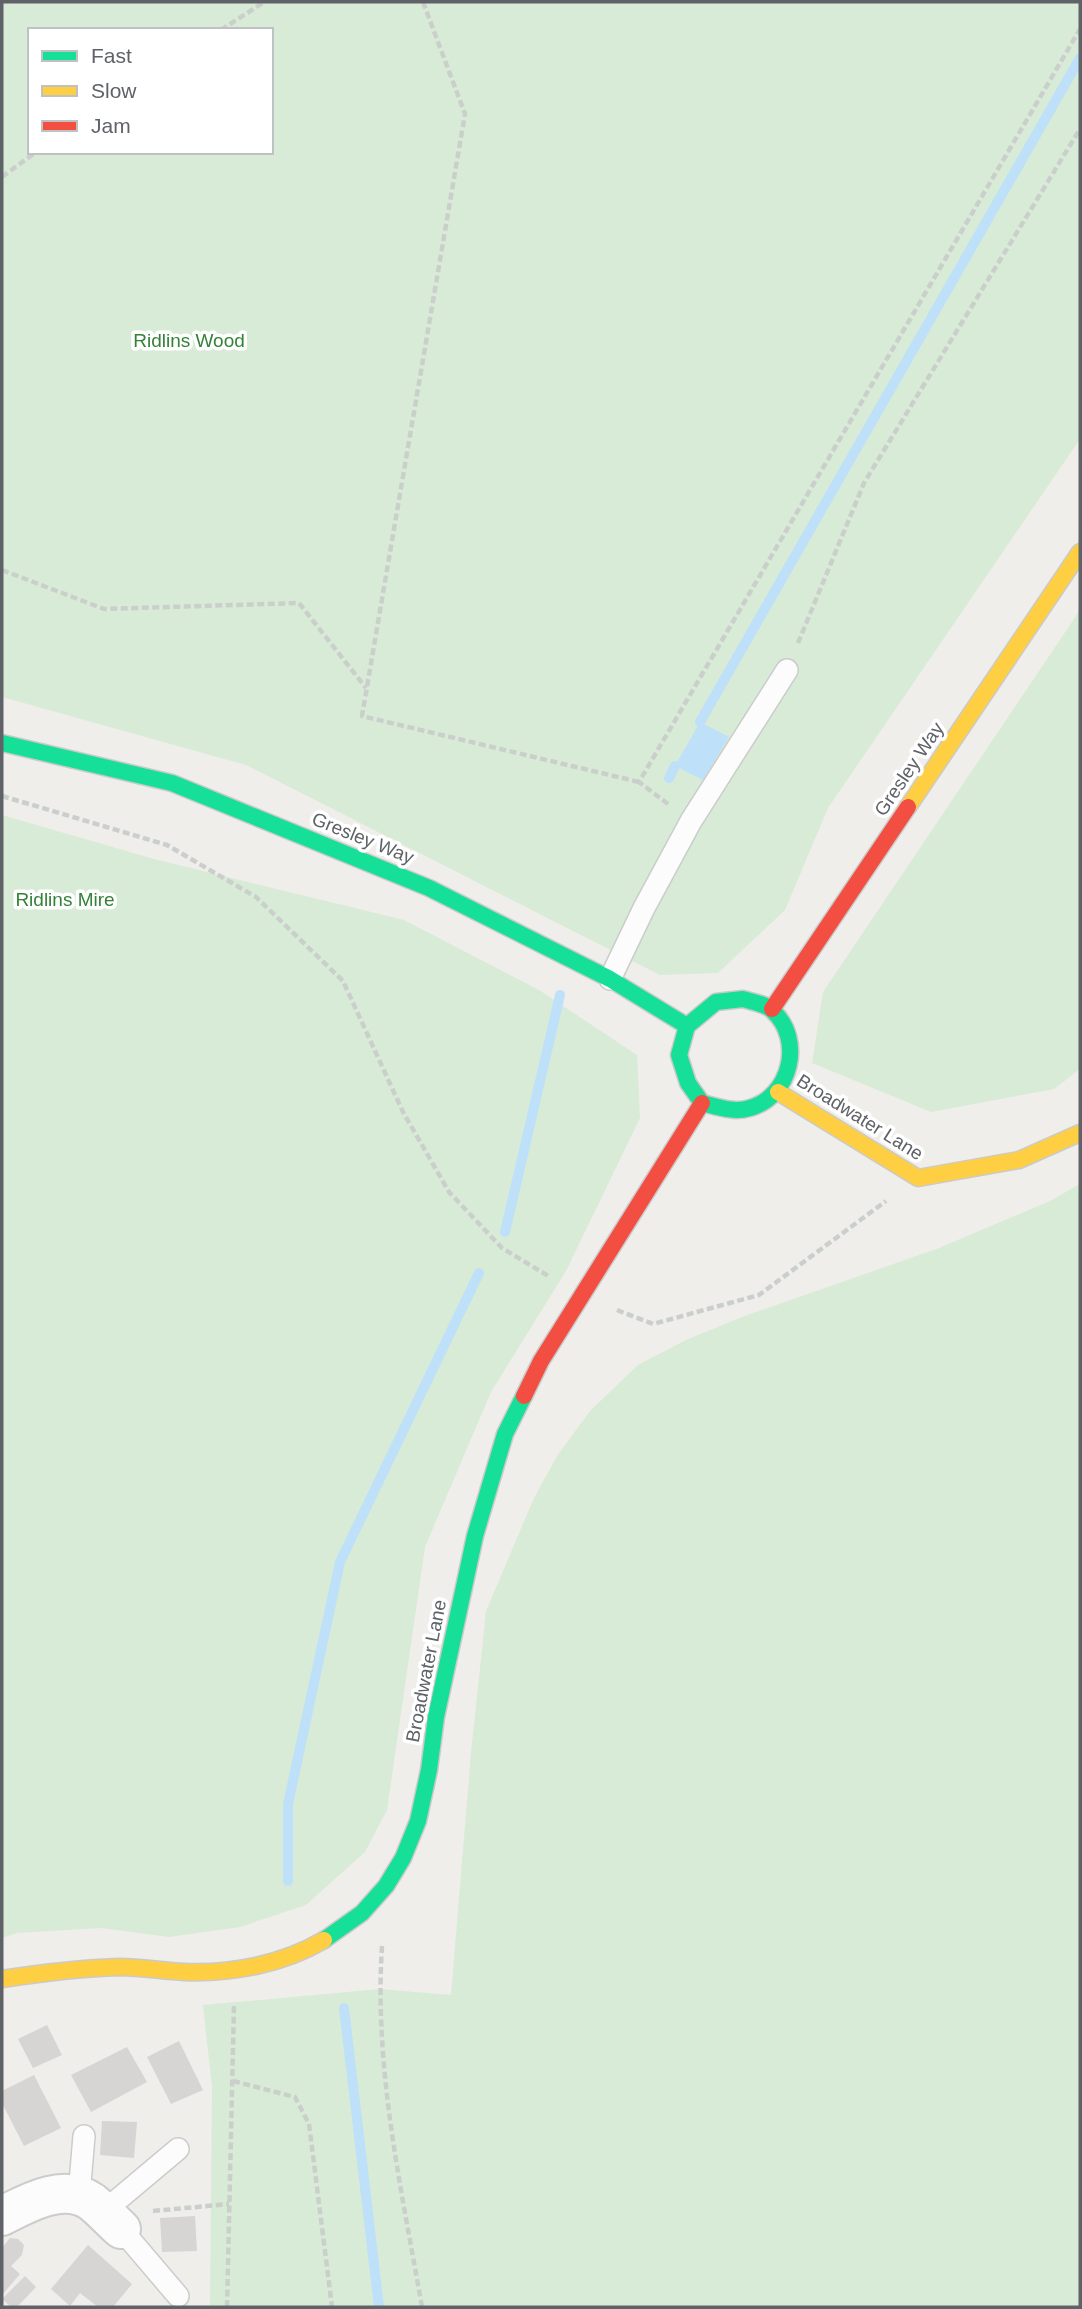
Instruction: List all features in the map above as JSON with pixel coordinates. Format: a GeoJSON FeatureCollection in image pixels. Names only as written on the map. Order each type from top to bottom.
{"type":"FeatureCollection","features":[{"type":"Feature","properties":{"kind":"street","name":"Gresley Way"},"geometry":{"type":"LineString","coordinates":[[772,1009],[1080,552]]}},
{"type":"Feature","properties":{"kind":"street","name":"Gresley Way"},"geometry":{"type":"LineString","coordinates":[[2,743],[172,783],[429,888],[610,979],[687,1026]]}},
{"type":"Feature","properties":{"kind":"street"},"geometry":{"type":"LineString","coordinates":[[743,999],[772,1009],[788,1034],[792,1064],[778,1092],[754,1107],[733,1111],[702,1103],[688,1083],[679,1055],[687,1026],[716,1002],[743,999]]}},
{"type":"Feature","properties":{"kind":"street","name":"Broadwater Lane"},"geometry":{"type":"LineString","coordinates":[[778,1092],[918,1178],[1018,1160],[1080,1133]]}},
{"type":"Feature","properties":{"kind":"street","name":"Broadwater Lane"},"geometry":{"type":"LineString","coordinates":[[2,1979],[48,1972],[122,1967],[188,1972],[257,1967],[312,1947],[333,1935],[362,1913],[386,1885],[403,1858],[418,1821],[429,1770],[436,1717],[475,1536],[505,1434],[541,1361],[702,1103]]}},
{"type":"Feature","properties":{"kind":"street"},"geometry":{"type":"LineString","coordinates":[[2,2216],[42,2198],[62,2194],[101,2212]]}},
{"type":"Feature","properties":{"kind":"lane"},"geometry":{"type":"LineString","coordinates":[[610,979],[644,908],[691,821],[787,670]]}},
{"type":"Feature","properties":{"kind":"lane"},"geometry":{"type":"LineString","coordinates":[[84,2136],[101,2212],[178,2296]]}},
{"type":"Feature","properties":{"kind":"lane"},"geometry":{"type":"LineString","coordinates":[[101,2212],[178,2149]]}},
{"type":"Feature","properties":{"kind":"path"},"geometry":{"type":"LineString","coordinates":[[224,28],[264,2]]}},
{"type":"Feature","properties":{"kind":"path"},"geometry":{"type":"LineString","coordinates":[[423,2],[465,114],[362,716],[639,782],[691,821]]}},
{"type":"Feature","properties":{"kind":"path"},"geometry":{"type":"LineString","coordinates":[[639,782],[1080,29]]}},
{"type":"Feature","properties":{"kind":"path"},"geometry":{"type":"LineString","coordinates":[[787,670],[864,483],[1080,130]]}},
{"type":"Feature","properties":{"kind":"path"},"geometry":{"type":"LineString","coordinates":[[2,177],[33,154]]}},
{"type":"Feature","properties":{"kind":"path"},"geometry":{"type":"LineString","coordinates":[[2,570],[104,609],[299,603],[367,688]]}},
{"type":"Feature","properties":{"kind":"path"},"geometry":{"type":"LineString","coordinates":[[2,796],[167,845],[256,897],[343,981],[402,1112],[449,1192],[502,1248],[580,1296],[653,1324],[759,1294],[918,1178]]}},
{"type":"Feature","properties":{"kind":"path"},"geometry":{"type":"LineString","coordinates":[[386,1885],[380,1989],[385,2090],[422,2307]]}},
{"type":"Feature","properties":{"kind":"path"},"geometry":{"type":"LineString","coordinates":[[227,2307],[234,1970]]}},
{"type":"Feature","properties":{"kind":"path"},"geometry":{"type":"LineString","coordinates":[[233,2081],[295,2096],[309,2124],[332,2307]]}},
{"type":"Feature","properties":{"kind":"path"},"geometry":{"type":"LineString","coordinates":[[101,2212],[138,2213],[229,2204]]}},
{"type":"Feature","properties":{"kind":"green space","name":"Ridlins Wood"},"geometry":{"type":"Polygon","coordinates":[[[2,2],[1080,2],[1080,439],[828,808],[785,910],[718,973],[660,975],[246,765],[2,697],[2,2]]]}},
{"type":"Feature","properties":{"kind":"green space"},"geometry":{"type":"Polygon","coordinates":[[[1080,610],[1080,1069],[1054,1089],[931,1112],[812,1063],[823,992],[1080,610]]]}},
{"type":"Feature","properties":{"kind":"green space","name":"Ridlins Mire"},"geometry":{"type":"Polygon","coordinates":[[[2,815],[154,859],[404,920],[539,990],[637,1055],[640,1118],[566,1271],[491,1392],[425,1547],[387,1810],[365,1852],[306,1905],[240,1927],[169,1937],[101,1928],[17,1933],[2,1938],[2,815]]]}},
{"type":"Feature","properties":{"kind":"green space"},"geometry":{"type":"Polygon","coordinates":[[[1080,1184],[1080,2307],[210,2307],[212,2087],[203,2005],[380,1989],[451,1995],[486,1611],[534,1498],[557,1456],[590,1411],[638,1365],[686,1340],[742,1317],[939,1248],[1050,1201],[1080,1184]]]}},
{"type":"Feature","properties":{"kind":"water"},"geometry":{"type":"Polygon","coordinates":[[[700,722],[729,737],[703,780],[675,766],[700,722]]]}},
{"type":"Feature","properties":{"kind":"building"},"geometry":{"type":"Polygon","coordinates":[[[47,2025],[62,2055],[33,2068],[18,2039],[47,2025]]]}},
{"type":"Feature","properties":{"kind":"building"},"geometry":{"type":"Polygon","coordinates":[[[179,2041],[203,2090],[171,2104],[147,2057],[179,2041]]]}},
{"type":"Feature","properties":{"kind":"building"},"geometry":{"type":"Polygon","coordinates":[[[127,2047],[147,2082],[91,2112],[71,2075],[127,2047]]]}},
{"type":"Feature","properties":{"kind":"building"},"geometry":{"type":"Polygon","coordinates":[[[34,2075],[61,2128],[24,2146],[2,2103],[2,2091],[34,2075]]]}},
{"type":"Feature","properties":{"kind":"building"},"geometry":{"type":"Polygon","coordinates":[[[102,2121],[137,2122],[134,2158],[100,2155],[102,2121]]]}},
{"type":"Feature","properties":{"kind":"building"},"geometry":{"type":"Polygon","coordinates":[[[195,2216],[197,2251],[162,2252],[160,2218],[195,2216]]]}},
{"type":"Feature","properties":{"kind":"building"},"geometry":{"type":"Polygon","coordinates":[[[10,2238],[18,2239],[24,2245],[22,2255],[11,2266],[20,2274],[2,2295],[2,2248],[10,2238]]]}},
{"type":"Feature","properties":{"kind":"building"},"geometry":{"type":"Polygon","coordinates":[[[88,2245],[132,2284],[113,2307],[98,2307],[80,2293],[70,2306],[51,2289],[88,2245]]]}},
{"type":"Feature","properties":{"kind":"building"},"geometry":{"type":"Polygon","coordinates":[[[25,2276],[36,2287],[17,2307],[11,2307],[2,2299],[25,2276]]]}},
{"type":"Feature","properties":{"kind":"waterway"},"geometry":{"type":"LineString","coordinates":[[700,722],[1080,58]]}},
{"type":"Feature","properties":{"kind":"waterway"},"geometry":{"type":"LineString","coordinates":[[669,778],[675,766]]}},
{"type":"Feature","properties":{"kind":"waterway"},"geometry":{"type":"LineString","coordinates":[[505,1232],[560,995]]}},
{"type":"Feature","properties":{"kind":"waterway"},"geometry":{"type":"LineString","coordinates":[[288,1881],[288,1804],[340,1562],[479,1273]]}},
{"type":"Feature","properties":{"kind":"waterway"},"geometry":{"type":"LineString","coordinates":[[344,2008],[379,2307]]}},
{"type":"Feature","properties":{"kind":"traffic: fast"},"geometry":{"type":"LineString","coordinates":[[2,743],[172,783],[429,888],[610,979],[687,1026]]}},
{"type":"Feature","properties":{"kind":"traffic: fast"},"geometry":{"type":"LineString","coordinates":[[743,999],[770,1009],[783,1023],[790,1051],[783,1080],[764,1102],[750,1108],[732,1110],[702,1103],[688,1083],[679,1055],[687,1026],[716,1002],[743,999]]}},
{"type":"Feature","properties":{"kind":"traffic: fast"},"geometry":{"type":"LineString","coordinates":[[324,1940],[362,1913],[386,1886],[403,1858],[418,1821],[429,1770],[436,1717],[475,1536],[505,1434],[524,1396]]}},
{"type":"Feature","properties":{"kind":"traffic: slow"},"geometry":{"type":"LineString","coordinates":[[908,807],[1080,552]]}},
{"type":"Feature","properties":{"kind":"traffic: slow"},"geometry":{"type":"LineString","coordinates":[[778,1092],[918,1178],[1019,1160],[1080,1133]]}},
{"type":"Feature","properties":{"kind":"traffic: slow"},"geometry":{"type":"LineString","coordinates":[[2,1979],[61,1971],[128,1967],[184,1972],[239,1969],[292,1955],[324,1940]]}},
{"type":"Feature","properties":{"kind":"traffic: jam"},"geometry":{"type":"LineString","coordinates":[[772,1009],[908,807]]}},
{"type":"Feature","properties":{"kind":"traffic: jam"},"geometry":{"type":"LineString","coordinates":[[524,1396],[541,1361],[702,1103]]}}]}
